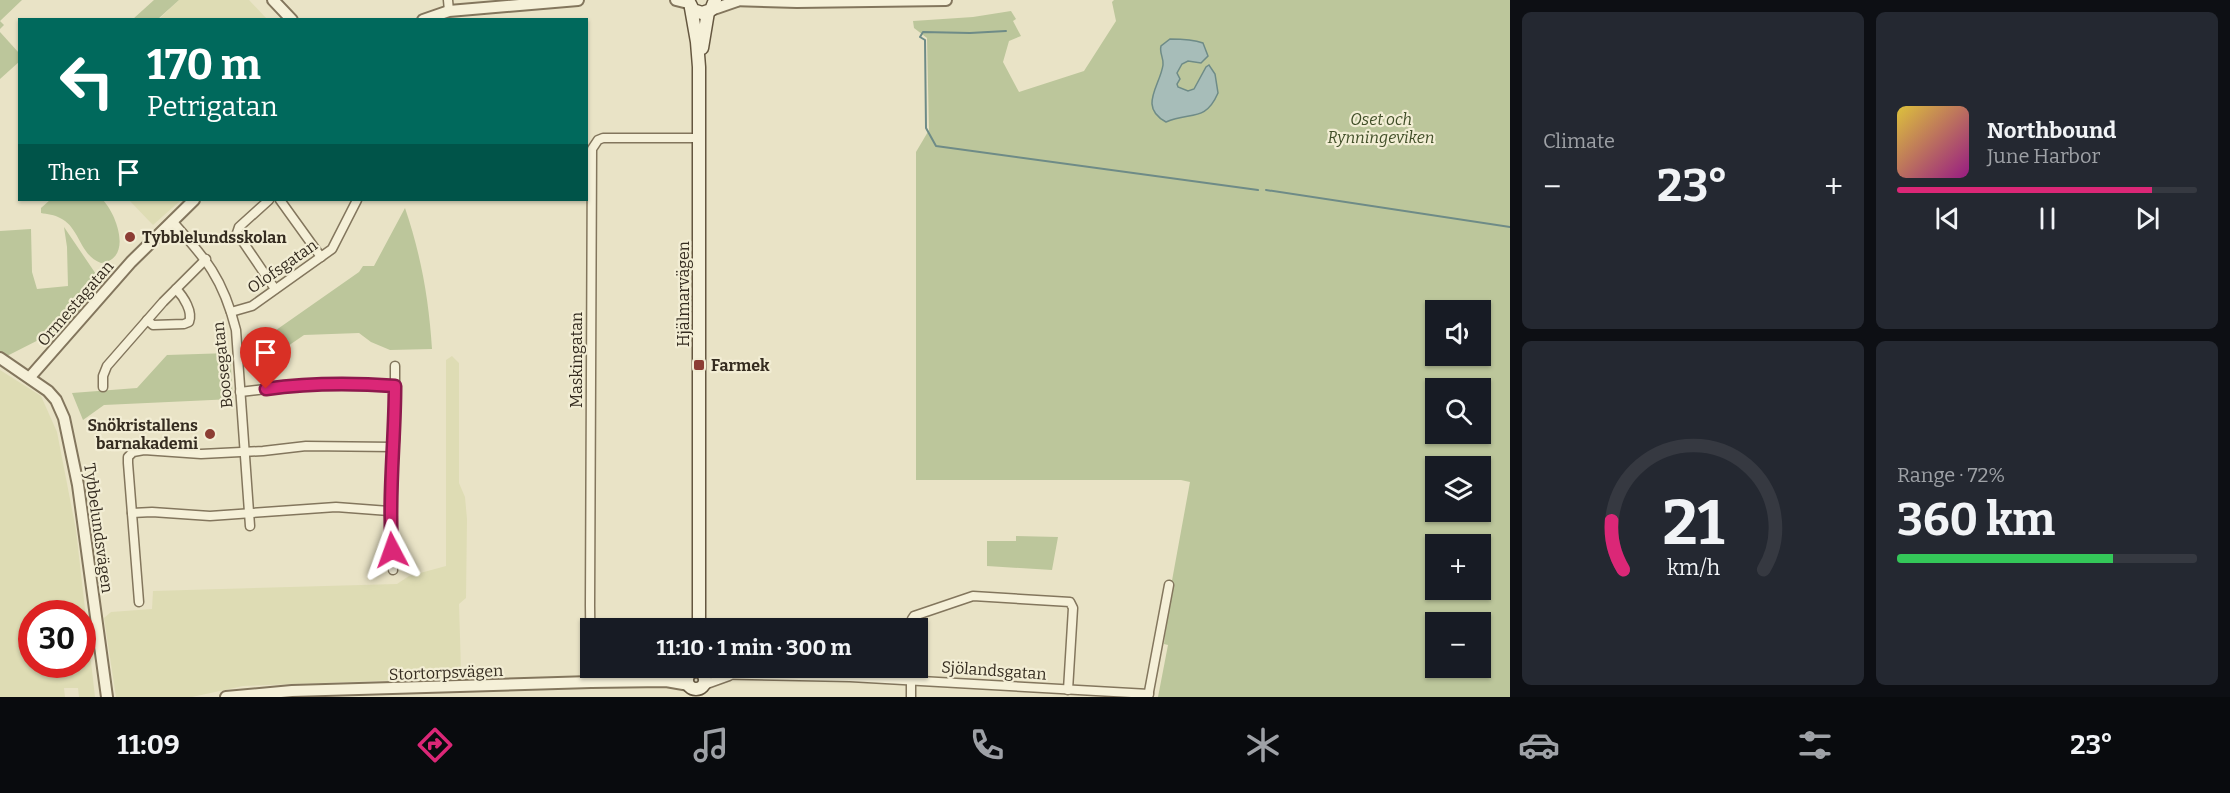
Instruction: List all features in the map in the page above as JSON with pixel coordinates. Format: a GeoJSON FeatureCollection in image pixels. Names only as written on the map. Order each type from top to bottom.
{"type":"FeatureCollection","features":[{"type":"Feature","properties":{"kind":"main road"},"geometry":{"type":"LineString","coordinates":[[686,3],[699,13],[711,7]]}},
{"type":"Feature","properties":{"kind":"main road","name":"Hjälmarvägen"},"geometry":{"type":"LineString","coordinates":[[686,3],[696,30],[699,67],[699,618]]}},
{"type":"Feature","properties":{"kind":"main road","name":"Hjälmarvägen"},"geometry":{"type":"LineString","coordinates":[[699,67],[711,7]]}},
{"type":"Feature","properties":{"kind":"street"},"geometry":{"type":"LineString","coordinates":[[273,0],[290,18]]}},
{"type":"Feature","properties":{"kind":"street"},"geometry":{"type":"LineString","coordinates":[[427,18],[448,6],[578,0]]}},
{"type":"Feature","properties":{"kind":"street"},"geometry":{"type":"LineString","coordinates":[[711,7],[734,1],[946,0]]}},
{"type":"Feature","properties":{"kind":"street","name":"Maskingatan"},"geometry":{"type":"LineString","coordinates":[[591,682],[592,149],[598,140],[609,138],[699,138]]}},
{"type":"Feature","properties":{"kind":"street","name":"Ormestagatan"},"geometry":{"type":"LineString","coordinates":[[30,377],[130,262],[193,201]]}},
{"type":"Feature","properties":{"kind":"street"},"geometry":{"type":"LineString","coordinates":[[268,201],[239,227],[237,232],[275,289]]}},
{"type":"Feature","properties":{"kind":"street"},"geometry":{"type":"LineString","coordinates":[[281,201],[321,257]]}},
{"type":"Feature","properties":{"kind":"street","name":"Olofsgatan"},"geometry":{"type":"LineString","coordinates":[[231,312],[249,308],[333,247],[356,201]]}},
{"type":"Feature","properties":{"kind":"street","name":"Boosegatan"},"geometry":{"type":"LineString","coordinates":[[172,220],[206,259],[224,290],[236,330],[250,526]]}},
{"type":"Feature","properties":{"kind":"street"},"geometry":{"type":"LineString","coordinates":[[103,387],[103,376],[107,366],[147,320],[206,259]]}},
{"type":"Feature","properties":{"kind":"street"},"geometry":{"type":"LineString","coordinates":[[147,320],[153,325],[189,322],[190,314],[182,295],[176,289]]}},
{"type":"Feature","properties":{"kind":"street","name":"Tybbelundsvägen"},"geometry":{"type":"LineString","coordinates":[[0,358],[48,391],[56,400],[64,418],[80,496],[107,697]]}},
{"type":"Feature","properties":{"kind":"street"},"geometry":{"type":"LineString","coordinates":[[393,570],[389,511],[394,447],[395,366]]}},
{"type":"Feature","properties":{"kind":"street"},"geometry":{"type":"LineString","coordinates":[[240,392],[301,384],[395,386]]}},
{"type":"Feature","properties":{"kind":"street"},"geometry":{"type":"LineString","coordinates":[[139,602],[128,463],[128,457],[133,452],[144,450],[201,454],[327,445],[394,447]]}},
{"type":"Feature","properties":{"kind":"street"},"geometry":{"type":"LineString","coordinates":[[132,513],[210,516],[336,507],[389,511]]}},
{"type":"Feature","properties":{"kind":"street"},"geometry":{"type":"LineString","coordinates":[[1149,696],[1169,585]]}},
{"type":"Feature","properties":{"kind":"street"},"geometry":{"type":"LineString","coordinates":[[913,618],[973,596],[1070,602],[1073,608],[1068,690]]}},
{"type":"Feature","properties":{"kind":"street","name":"Sjölandsgatan"},"geometry":{"type":"LineString","coordinates":[[697,681],[729,676],[802,676],[911,680],[1149,696]]}},
{"type":"Feature","properties":{"kind":"street"},"geometry":{"type":"LineString","coordinates":[[911,680],[912,697]]}},
{"type":"Feature","properties":{"kind":"street","name":"Stortorpsvägen"},"geometry":{"type":"LineString","coordinates":[[226,697],[292,691],[697,681]]}},
{"type":"Feature","properties":{"kind":"shaded area"},"geometry":{"type":"Polygon","coordinates":[[[179,0],[249,0],[266,18],[160,18],[179,0]]]}},
{"type":"Feature","properties":{"kind":"shaded area"},"geometry":{"type":"Polygon","coordinates":[[[130,201],[180,201],[153,225],[130,201]]]}},
{"type":"Feature","properties":{"kind":"shaded area"},"geometry":{"type":"Polygon","coordinates":[[[452,356],[459,363],[459,483],[465,497],[467,519],[466,598],[459,604],[461,671],[453,678],[243,686],[192,697],[116,697],[104,618],[111,612],[152,609],[153,591],[397,584],[409,576],[446,566],[446,360],[452,356]]]}},
{"type":"Feature","properties":{"kind":"shaded area"},"geometry":{"type":"Polygon","coordinates":[[[0,370],[41,396],[57,432],[76,530],[84,600],[18,600],[18,678],[93,678],[95,697],[79,697],[78,688],[64,688],[65,697],[0,697],[0,370]]]}},
{"type":"Feature","properties":{"kind":"green space"},"geometry":{"type":"Polygon","coordinates":[[[0,0],[22,0],[0,21],[0,0]]]}},
{"type":"Feature","properties":{"kind":"green space"},"geometry":{"type":"Polygon","coordinates":[[[154,0],[179,0],[159,18],[134,18],[154,0]]]}},
{"type":"Feature","properties":{"kind":"green space","name":"Oset och Rynningeviken"},"geometry":{"type":"Polygon","coordinates":[[[1114,0],[1510,0],[1510,697],[1158,697],[1168,645],[1164,644],[1171,586],[1190,482],[1181,480],[916,480],[916,152],[929,130],[927,38],[914,28],[913,21],[973,17],[1011,11],[1016,19],[1013,21],[1021,36],[1009,41],[1003,62],[1019,92],[1084,71],[1116,21],[1112,2],[1114,0]]]}},
{"type":"Feature","properties":{"kind":"green space"},"geometry":{"type":"Polygon","coordinates":[[[0,32],[18,52],[18,63],[0,79],[0,32]]]}},
{"type":"Feature","properties":{"kind":"green space"},"geometry":{"type":"Polygon","coordinates":[[[49,201],[104,201],[117,225],[119,245],[117,254],[111,260],[101,263],[94,259],[88,254],[67,222],[56,216],[41,213],[41,208],[49,201]]]}},
{"type":"Feature","properties":{"kind":"green space"},"geometry":{"type":"Polygon","coordinates":[[[405,208],[416,243],[423,278],[432,349],[390,350],[371,342],[359,333],[304,335],[272,357],[272,370],[250,371],[249,349],[359,272],[363,266],[374,266],[405,208]]]}},
{"type":"Feature","properties":{"kind":"green space"},"geometry":{"type":"Polygon","coordinates":[[[64,227],[102,283],[66,326],[5,357],[0,354],[0,231],[31,229],[32,272],[37,289],[68,286],[64,227]]]}},
{"type":"Feature","properties":{"kind":"green space"},"geometry":{"type":"Polygon","coordinates":[[[230,353],[233,399],[104,405],[83,420],[72,393],[137,388],[167,355],[230,353]]]}},
{"type":"Feature","properties":{"kind":"green space"},"geometry":{"type":"Polygon","coordinates":[[[1016,536],[1058,537],[1052,570],[987,566],[987,541],[1016,541],[1016,536]]]}},
{"type":"Feature","properties":{"kind":"water"},"geometry":{"type":"Polygon","coordinates":[[[1170,39],[1203,43],[1208,56],[1201,63],[1188,61],[1182,64],[1177,73],[1180,79],[1178,87],[1188,91],[1194,89],[1209,65],[1215,74],[1218,93],[1208,109],[1196,115],[1166,122],[1153,110],[1152,103],[1163,65],[1161,46],[1170,39]]]}},
{"type":"Feature","properties":{"kind":"waterway"},"geometry":{"type":"LineString","coordinates":[[1006,31],[923,32],[920,37],[925,40],[926,128],[936,146],[1258,190]]}},
{"type":"Feature","properties":{"kind":"waterway"},"geometry":{"type":"LineString","coordinates":[[1266,190],[1510,227]]}},
{"type":"Feature","properties":{"kind":"place","name":"Tybblelundsskolan"},"geometry":{"type":"Point","coordinates":[130,237]}},
{"type":"Feature","properties":{"kind":"place","name":"Farmek"},"geometry":{"type":"Point","coordinates":[699,365]}},
{"type":"Feature","properties":{"kind":"place","name":"Snökristallens barnakademi"},"geometry":{"type":"Point","coordinates":[210,434]}},
{"type":"Feature","properties":{"kind":"route"},"geometry":{"type":"LineString","coordinates":[[266,389],[301,384],[333,383],[395,386],[395,438],[389,511],[392,550]]}}]}
